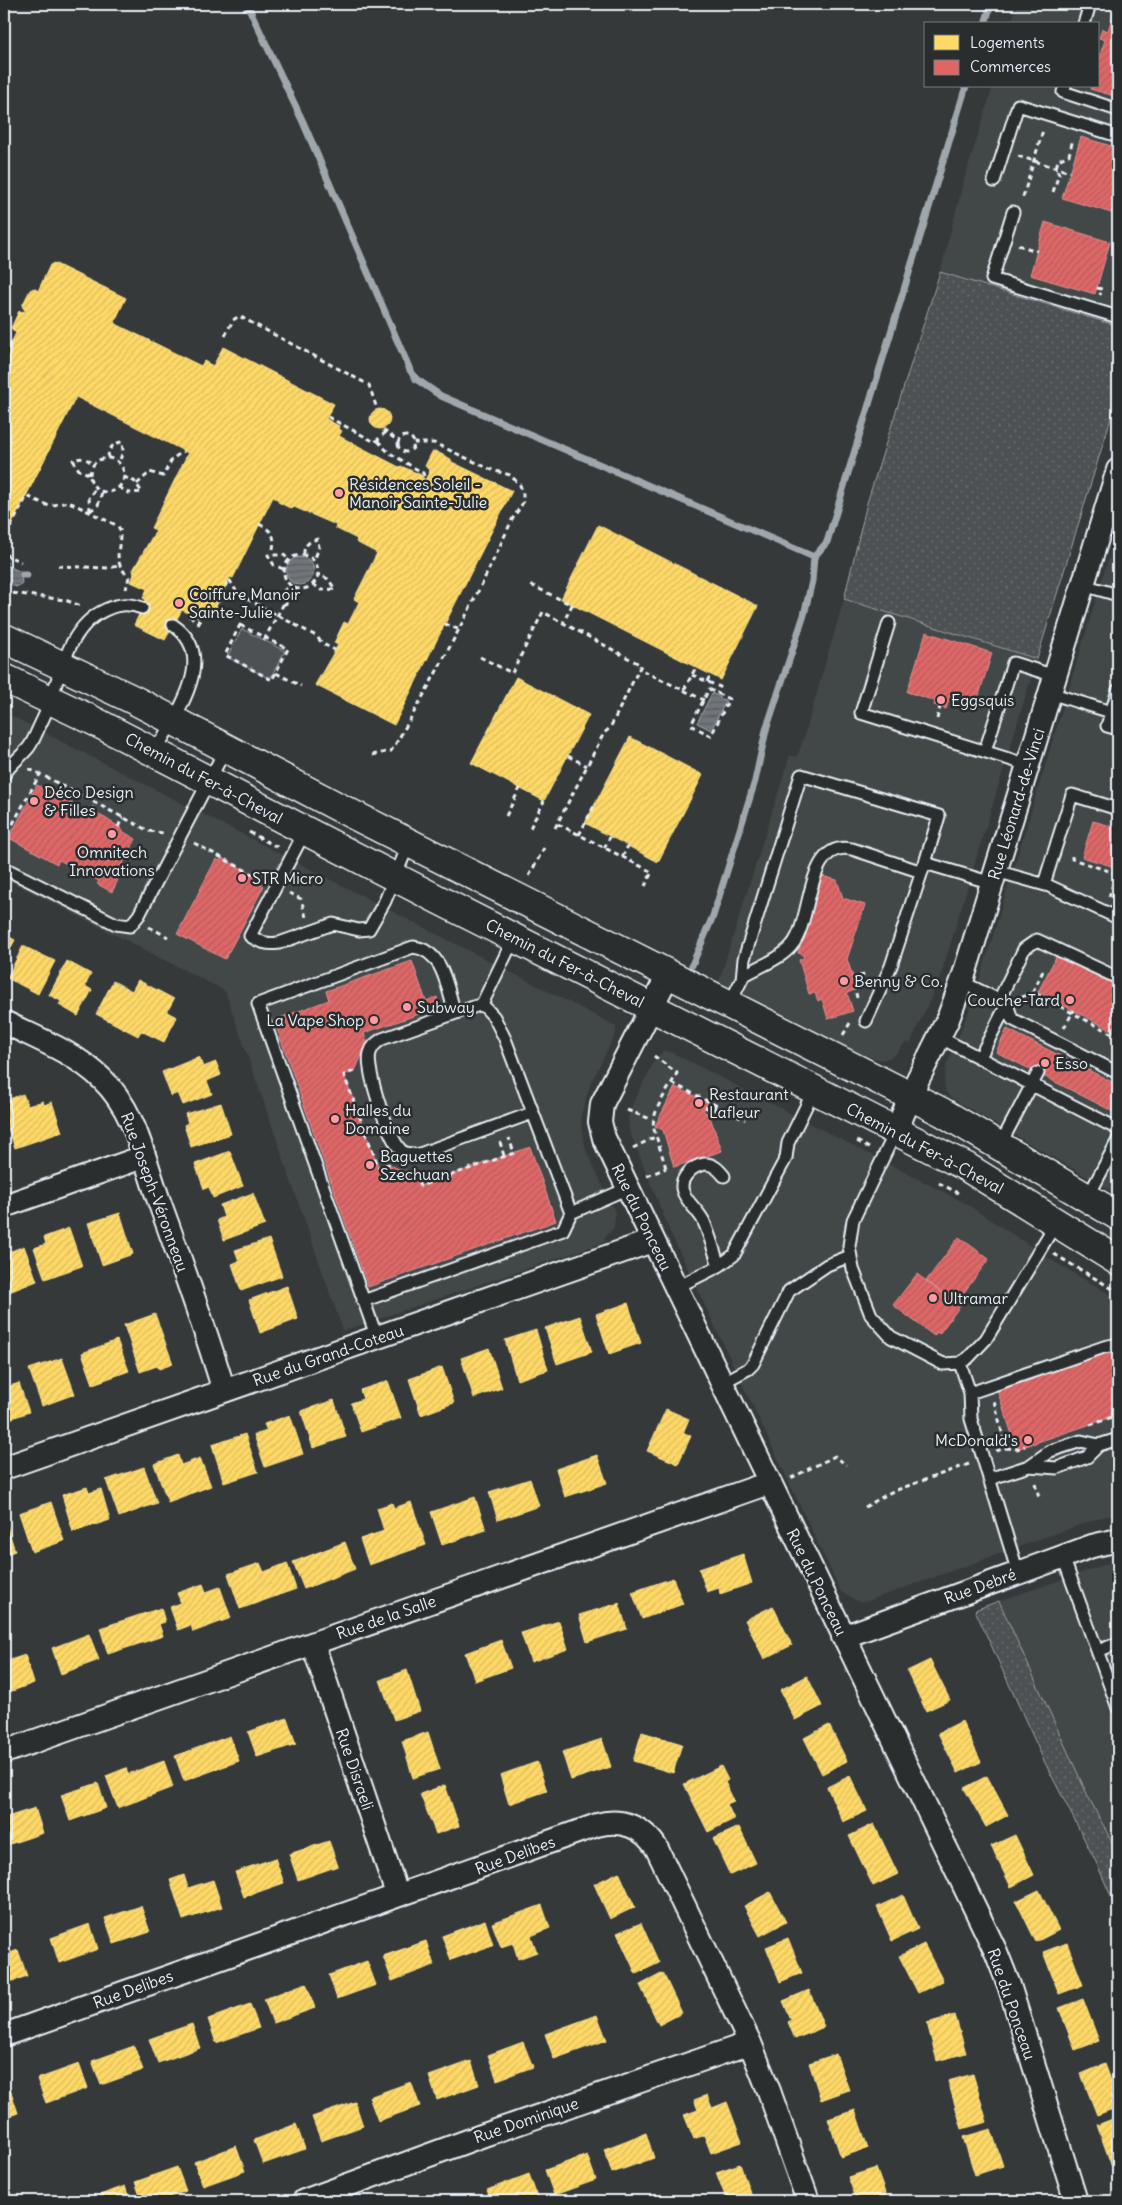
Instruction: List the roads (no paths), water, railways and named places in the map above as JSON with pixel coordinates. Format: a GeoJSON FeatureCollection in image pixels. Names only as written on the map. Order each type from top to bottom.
{"type":"FeatureCollection","features":[{"type":"Feature","properties":{"kind":"street","name":"Rue Léonard-de-Vinci"},"geometry":{"type":"LineString","coordinates":[[896,1131],[962,982],[1083,585],[1110,523],[1118,470]]}},
{"type":"Feature","properties":{"kind":"street"},"geometry":{"type":"LineString","coordinates":[[4,638],[63,665],[172,720],[668,975],[910,1096],[1000,1145],[1118,1216]]}},
{"type":"Feature","properties":{"kind":"street","name":"Chemin du Fer-à-Cheval"},"geometry":{"type":"LineString","coordinates":[[4,678],[155,752],[394,877],[986,1178],[1118,1261]]}},
{"type":"Feature","properties":{"kind":"street"},"geometry":{"type":"LineString","coordinates":[[514,938],[522,928],[531,927],[591,953],[626,953]]}},
{"type":"Feature","properties":{"kind":"street","name":"Rue du Ponceau"},"geometry":{"type":"LineString","coordinates":[[668,975],[607,1093],[600,1113],[604,1138],[635,1183],[652,1241],[677,1287],[722,1383],[777,1481],[843,1637],[996,1952],[1009,1985],[1074,2201]]}},
{"type":"Feature","properties":{"kind":"street","name":"Rue Joseph-Véronneau"},"geometry":{"type":"LineString","coordinates":[[4,1022],[68,1055],[103,1079],[124,1106],[144,1157],[224,1391]]}},
{"type":"Feature","properties":{"kind":"street"},"geometry":{"type":"LineString","coordinates":[[4,1206],[144,1157]]}},
{"type":"Feature","properties":{"kind":"street","name":"Rue du Grand-Coteau"},"geometry":{"type":"LineString","coordinates":[[4,1468],[652,1241]]}},
{"type":"Feature","properties":{"kind":"street","name":"Rue de la Salle"},"geometry":{"type":"LineString","coordinates":[[4,1752],[777,1481]]}},
{"type":"Feature","properties":{"kind":"street","name":"Rue Debré"},"geometry":{"type":"LineString","coordinates":[[843,1637],[1102,1542],[1118,1540]]}},
{"type":"Feature","properties":{"kind":"street","name":"Rue Disraeli"},"geometry":{"type":"LineString","coordinates":[[313,1644],[397,1894]]}},
{"type":"Feature","properties":{"kind":"street","name":"Rue Delibes"},"geometry":{"type":"LineString","coordinates":[[4,2035],[397,1894],[597,1826],[623,1822],[643,1833],[657,1849],[750,2043],[770,2091],[808,2201]]}},
{"type":"Feature","properties":{"kind":"street","name":"Rue Dominique"},"geometry":{"type":"LineString","coordinates":[[304,2201],[484,2134],[750,2043]]}},
{"type":"Feature","properties":{"kind":"lane"},"geometry":{"type":"LineString","coordinates":[[1085,22],[1090,4]]}},
{"type":"Feature","properties":{"kind":"lane"},"geometry":{"type":"LineString","coordinates":[[1064,88],[1063,92],[1118,110]]}},
{"type":"Feature","properties":{"kind":"lane"},"geometry":{"type":"LineString","coordinates":[[994,181],[1018,105],[1118,136]]}},
{"type":"Feature","properties":{"kind":"lane"},"geometry":{"type":"LineString","coordinates":[[1013,212],[992,280],[1118,317]]}},
{"type":"Feature","properties":{"kind":"lane"},"geometry":{"type":"LineString","coordinates":[[1083,585],[1118,596]]}},
{"type":"Feature","properties":{"kind":"lane"},"geometry":{"type":"LineString","coordinates":[[4,775],[29,746],[51,700],[74,640],[91,617],[119,605],[142,608]]}},
{"type":"Feature","properties":{"kind":"lane"},"geometry":{"type":"LineString","coordinates":[[889,622],[861,713],[1028,765]]}},
{"type":"Feature","properties":{"kind":"lane"},"geometry":{"type":"LineString","coordinates":[[155,752],[192,680],[195,662],[193,652],[185,635],[173,625]]}},
{"type":"Feature","properties":{"kind":"lane"},"geometry":{"type":"LineString","coordinates":[[985,751],[1013,663],[1111,712]]}},
{"type":"Feature","properties":{"kind":"lane"},"geometry":{"type":"LineString","coordinates":[[1118,690],[1107,726],[1118,729]]}},
{"type":"Feature","properties":{"kind":"lane"},"geometry":{"type":"LineString","coordinates":[[4,868],[116,924],[130,926],[139,915],[226,748]]}},
{"type":"Feature","properties":{"kind":"lane"},"geometry":{"type":"LineString","coordinates":[[729,1005],[743,976],[744,959],[801,775],[939,816],[891,966],[866,1021]]}},
{"type":"Feature","properties":{"kind":"lane"},"geometry":{"type":"LineString","coordinates":[[1044,884],[1072,795],[1118,809]]}},
{"type":"Feature","properties":{"kind":"lane"},"geometry":{"type":"LineString","coordinates":[[306,831],[250,936],[270,944],[333,924],[359,930],[370,929],[385,902],[409,843]]}},
{"type":"Feature","properties":{"kind":"lane"},"geometry":{"type":"LineString","coordinates":[[743,976],[775,958],[794,943],[820,864],[832,850],[841,848],[852,849],[923,868],[1044,884],[1118,918]]}},
{"type":"Feature","properties":{"kind":"lane"},"geometry":{"type":"LineString","coordinates":[[514,938],[482,1004],[382,1039],[373,1047],[370,1054],[369,1072],[392,1138],[402,1152],[417,1155],[532,1113]]}},
{"type":"Feature","properties":{"kind":"lane"},"geometry":{"type":"LineString","coordinates":[[980,1057],[1024,948],[1037,940],[1118,978]]}},
{"type":"Feature","properties":{"kind":"lane"},"geometry":{"type":"LineString","coordinates":[[376,1338],[258,1004],[413,947],[420,948],[437,960],[454,1013]]}},
{"type":"Feature","properties":{"kind":"lane"},"geometry":{"type":"LineString","coordinates":[[962,982],[1003,1002],[1012,1019],[1052,1045],[1118,1073]]}},
{"type":"Feature","properties":{"kind":"lane"},"geometry":{"type":"LineString","coordinates":[[482,1004],[490,1010],[498,1024],[571,1213]]}},
{"type":"Feature","properties":{"kind":"lane"},"geometry":{"type":"LineString","coordinates":[[939,1037],[1118,1129]]}},
{"type":"Feature","properties":{"kind":"lane"},"geometry":{"type":"LineString","coordinates":[[1000,1145],[1038,1073]]}},
{"type":"Feature","properties":{"kind":"lane"},"geometry":{"type":"LineString","coordinates":[[677,1287],[729,1260],[740,1248],[786,1158],[788,1143],[814,1090]]}},
{"type":"Feature","properties":{"kind":"lane"},"geometry":{"type":"LineString","coordinates":[[896,1131],[853,1220],[850,1241],[850,1256],[871,1315],[891,1337],[937,1361],[949,1365],[960,1363],[968,1358],[986,1339],[1056,1223]]}},
{"type":"Feature","properties":{"kind":"lane"},"geometry":{"type":"LineString","coordinates":[[1088,1197],[1117,1144]]}},
{"type":"Feature","properties":{"kind":"lane"},"geometry":{"type":"LineString","coordinates":[[719,1266],[704,1223],[687,1201],[682,1191],[684,1178],[692,1168],[701,1165],[712,1165],[724,1176]]}},
{"type":"Feature","properties":{"kind":"lane"},"geometry":{"type":"LineString","coordinates":[[363,1301],[563,1230],[571,1213],[635,1183]]}},
{"type":"Feature","properties":{"kind":"lane"},"geometry":{"type":"LineString","coordinates":[[722,1383],[748,1369],[752,1364],[789,1291],[827,1265],[850,1256]]}},
{"type":"Feature","properties":{"kind":"lane"},"geometry":{"type":"LineString","coordinates":[[970,1394],[1104,1347],[1118,1344]]}},
{"type":"Feature","properties":{"kind":"lane"},"geometry":{"type":"LineString","coordinates":[[960,1363],[970,1394],[971,1419],[1018,1573]]}},
{"type":"Feature","properties":{"kind":"lane"},"geometry":{"type":"LineString","coordinates":[[1029,1466],[1056,1468],[1087,1457],[1099,1445],[1118,1439]]}},
{"type":"Feature","properties":{"kind":"lane"},"geometry":{"type":"LineString","coordinates":[[989,1479],[1029,1466],[1050,1451],[1081,1441],[1099,1445]]}},
{"type":"Feature","properties":{"kind":"lane"},"geometry":{"type":"LineString","coordinates":[[1063,1557],[1118,1708]]}},
{"type":"Feature","properties":{"kind":"lane"},"geometry":{"type":"LineString","coordinates":[[1098,1651],[1118,1644]]}},
{"type":"Feature","properties":{"kind":"waterway"},"geometry":{"type":"LineString","coordinates":[[247,4],[303,122],[410,370],[416,379],[441,396],[814,557],[827,542],[965,88]]}},
{"type":"Feature","properties":{"kind":"waterway"},"geometry":{"type":"LineString","coordinates":[[986,22],[991,4]]}},
{"type":"Feature","properties":{"kind":"waterway"},"geometry":{"type":"LineString","coordinates":[[692,965],[713,916],[755,781],[766,730],[804,615],[812,581],[814,557]]}},
{"type":"Feature","properties":{"kind":"place","name":"Résidences Soleil - Manoir Sainte-Julie"},"geometry":{"type":"Point","coordinates":[339,493]}},
{"type":"Feature","properties":{"kind":"place","name":"Coiffure Manoir Sainte-Julie"},"geometry":{"type":"Point","coordinates":[179,603]}},
{"type":"Feature","properties":{"kind":"place","name":"Eggsquis"},"geometry":{"type":"Point","coordinates":[941,700]}},
{"type":"Feature","properties":{"kind":"place","name":"Déco Design & Filles"},"geometry":{"type":"Point","coordinates":[34,801]}},
{"type":"Feature","properties":{"kind":"place","name":"Omnitech Innovations"},"geometry":{"type":"Point","coordinates":[112,834]}},
{"type":"Feature","properties":{"kind":"place","name":"STR Micro"},"geometry":{"type":"Point","coordinates":[242,878]}},
{"type":"Feature","properties":{"kind":"place","name":"Benny & Co."},"geometry":{"type":"Point","coordinates":[844,981]}},
{"type":"Feature","properties":{"kind":"place","name":"Couche-Tard"},"geometry":{"type":"Point","coordinates":[1070,1000]}},
{"type":"Feature","properties":{"kind":"place","name":"Subway"},"geometry":{"type":"Point","coordinates":[407,1007]}},
{"type":"Feature","properties":{"kind":"place","name":"La Vape Shop"},"geometry":{"type":"Point","coordinates":[374,1020]}},
{"type":"Feature","properties":{"kind":"place","name":"Esso"},"geometry":{"type":"Point","coordinates":[1045,1063]}},
{"type":"Feature","properties":{"kind":"place","name":"Restaurant Lafleur"},"geometry":{"type":"Point","coordinates":[699,1103]}},
{"type":"Feature","properties":{"kind":"place","name":"Halles du Domaine"},"geometry":{"type":"Point","coordinates":[335,1119]}},
{"type":"Feature","properties":{"kind":"place","name":"Baguettes Szechuan"},"geometry":{"type":"Point","coordinates":[370,1165]}},
{"type":"Feature","properties":{"kind":"place","name":"Ultramar"},"geometry":{"type":"Point","coordinates":[933,1298]}},
{"type":"Feature","properties":{"kind":"place","name":"McDonald's"},"geometry":{"type":"Point","coordinates":[1028,1440]}}]}
